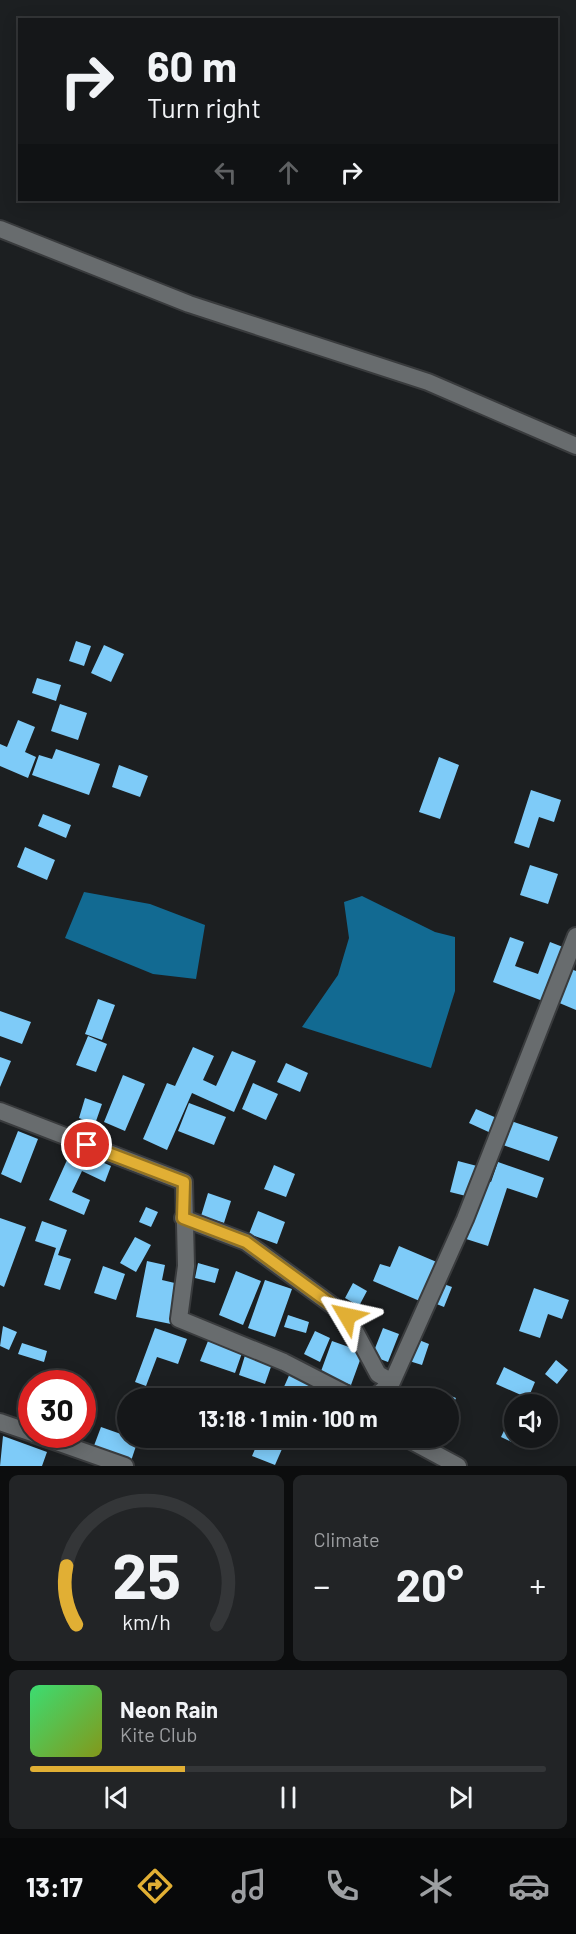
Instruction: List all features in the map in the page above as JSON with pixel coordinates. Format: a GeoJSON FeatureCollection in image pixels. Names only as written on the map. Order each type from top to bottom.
{"type":"FeatureCollection","features":[{"type":"Feature","properties":{"kind":"street"},"geometry":{"type":"LineString","coordinates":[[0,229],[189,304],[428,382],[576,447]]}},
{"type":"Feature","properties":{"kind":"street"},"geometry":{"type":"LineString","coordinates":[[385,1388],[392,1382],[465,1219],[576,936]]}},
{"type":"Feature","properties":{"kind":"street"},"geometry":{"type":"LineString","coordinates":[[0,1111],[184,1182],[183,1218],[186,1266],[179,1319],[284,1362],[335,1388]]}},
{"type":"Feature","properties":{"kind":"street"},"geometry":{"type":"LineString","coordinates":[[183,1218],[246,1242],[347,1316],[378,1374],[392,1382]]}},
{"type":"Feature","properties":{"kind":"street"},"geometry":{"type":"LineString","coordinates":[[0,1422],[18,1429]]}},
{"type":"Feature","properties":{"kind":"street"},"geometry":{"type":"LineString","coordinates":[[73,1448],[125,1466]]}},
{"type":"Feature","properties":{"kind":"street"},"geometry":{"type":"LineString","coordinates":[[424,1448],[458,1466]]}},
{"type":"Feature","properties":{"kind":"water"},"geometry":{"type":"Polygon","coordinates":[[[84,892],[150,904],[205,925],[196,979],[153,974],[65,938],[84,892]]]}},
{"type":"Feature","properties":{"kind":"water"},"geometry":{"type":"Polygon","coordinates":[[[362,896],[435,932],[455,937],[455,991],[431,1068],[302,1027],[338,975],[349,938],[344,902],[362,896]]]}},
{"type":"Feature","properties":{"kind":"building"},"geometry":{"type":"Polygon","coordinates":[[[76,641],[91,646],[84,666],[69,661],[76,641]]]}},
{"type":"Feature","properties":{"kind":"building"},"geometry":{"type":"Polygon","coordinates":[[[104,645],[124,654],[111,682],[91,673],[104,645]]]}},
{"type":"Feature","properties":{"kind":"building"},"geometry":{"type":"Polygon","coordinates":[[[37,678],[61,685],[56,701],[32,693],[37,678]]]}},
{"type":"Feature","properties":{"kind":"building"},"geometry":{"type":"Polygon","coordinates":[[[60,704],[87,713],[78,740],[51,731],[60,704]]]}},
{"type":"Feature","properties":{"kind":"building"},"geometry":{"type":"Polygon","coordinates":[[[18,720],[35,727],[25,752],[36,757],[28,778],[0,766],[0,744],[7,747],[18,720]]]}},
{"type":"Feature","properties":{"kind":"building"},"geometry":{"type":"Polygon","coordinates":[[[56,749],[100,764],[89,795],[32,775],[39,755],[52,759],[56,749]]]}},
{"type":"Feature","properties":{"kind":"building"},"geometry":{"type":"Polygon","coordinates":[[[439,757],[459,765],[440,819],[419,812],[439,757]]]}},
{"type":"Feature","properties":{"kind":"building"},"geometry":{"type":"Polygon","coordinates":[[[119,765],[148,776],[140,797],[112,787],[119,765]]]}},
{"type":"Feature","properties":{"kind":"building"},"geometry":{"type":"Polygon","coordinates":[[[531,790],[561,800],[554,822],[539,817],[529,848],[514,843],[531,790]]]}},
{"type":"Feature","properties":{"kind":"building"},"geometry":{"type":"Polygon","coordinates":[[[43,814],[71,825],[66,838],[38,826],[43,814]]]}},
{"type":"Feature","properties":{"kind":"building"},"geometry":{"type":"Polygon","coordinates":[[[25,847],[55,860],[47,880],[17,867],[25,847]]]}},
{"type":"Feature","properties":{"kind":"building"},"geometry":{"type":"Polygon","coordinates":[[[530,865],[558,874],[548,904],[520,895],[530,865]]]}},
{"type":"Feature","properties":{"kind":"building"},"geometry":{"type":"Polygon","coordinates":[[[510,937],[524,942],[515,966],[538,974],[550,942],[568,949],[548,1003],[493,982],[510,937]]]}},
{"type":"Feature","properties":{"kind":"building"},"geometry":{"type":"Polygon","coordinates":[[[571,969],[576,971],[576,1010],[557,1002],[571,969]]]}},
{"type":"Feature","properties":{"kind":"building"},"geometry":{"type":"Polygon","coordinates":[[[98,999],[115,1005],[102,1040],[85,1034],[98,999]]]}},
{"type":"Feature","properties":{"kind":"building"},"geometry":{"type":"Polygon","coordinates":[[[0,1011],[31,1022],[22,1044],[0,1036],[0,1011]]]}},
{"type":"Feature","properties":{"kind":"building"},"geometry":{"type":"Polygon","coordinates":[[[88,1036],[107,1044],[96,1072],[76,1065],[88,1036]]]}},
{"type":"Feature","properties":{"kind":"building"},"geometry":{"type":"Polygon","coordinates":[[[193,1047],[214,1056],[203,1080],[216,1086],[232,1051],[256,1061],[234,1112],[192,1093],[167,1150],[143,1139],[167,1083],[175,1086],[193,1047]]]}},
{"type":"Feature","properties":{"kind":"building"},"geometry":{"type":"Polygon","coordinates":[[[0,1057],[11,1061],[0,1087],[0,1057]]]}},
{"type":"Feature","properties":{"kind":"building"},"geometry":{"type":"Polygon","coordinates":[[[286,1063],[308,1073],[300,1092],[277,1082],[286,1063]]]}},
{"type":"Feature","properties":{"kind":"building"},"geometry":{"type":"Polygon","coordinates":[[[123,1075],[145,1084],[125,1131],[104,1122],[123,1075]]]}},
{"type":"Feature","properties":{"kind":"building"},"geometry":{"type":"Polygon","coordinates":[[[253,1083],[278,1094],[266,1120],[242,1109],[253,1083]]]}},
{"type":"Feature","properties":{"kind":"building"},"geometry":{"type":"Polygon","coordinates":[[[85,1098],[102,1104],[95,1124],[79,1118],[85,1098]]]}},
{"type":"Feature","properties":{"kind":"building"},"geometry":{"type":"Polygon","coordinates":[[[189,1103],[226,1117],[214,1145],[178,1131],[189,1103]]]}},
{"type":"Feature","properties":{"kind":"building"},"geometry":{"type":"Polygon","coordinates":[[[476,1109],[499,1119],[493,1134],[469,1123],[476,1109]]]}},
{"type":"Feature","properties":{"kind":"building"},"geometry":{"type":"Polygon","coordinates":[[[511,1121],[558,1137],[549,1161],[503,1145],[511,1121]]]}},
{"type":"Feature","properties":{"kind":"building"},"geometry":{"type":"Polygon","coordinates":[[[18,1131],[38,1139],[21,1183],[1,1174],[18,1131]]]}},
{"type":"Feature","properties":{"kind":"building"},"geometry":{"type":"Polygon","coordinates":[[[72,1149],[111,1166],[105,1182],[82,1171],[72,1192],[90,1200],[84,1215],[49,1200],[72,1149]]]}},
{"type":"Feature","properties":{"kind":"building"},"geometry":{"type":"Polygon","coordinates":[[[458,1161],[477,1166],[470,1197],[450,1192],[458,1161]]]}},
{"type":"Feature","properties":{"kind":"building"},"geometry":{"type":"Polygon","coordinates":[[[498,1162],[544,1178],[537,1198],[507,1188],[488,1246],[463,1238],[483,1179],[491,1182],[498,1162]]]}},
{"type":"Feature","properties":{"kind":"building"},"geometry":{"type":"Polygon","coordinates":[[[274,1165],[295,1174],[286,1197],[264,1189],[274,1165]]]}},
{"type":"Feature","properties":{"kind":"building"},"geometry":{"type":"Polygon","coordinates":[[[208,1193],[231,1201],[224,1223],[201,1216],[208,1193]]]}},
{"type":"Feature","properties":{"kind":"building"},"geometry":{"type":"Polygon","coordinates":[[[146,1207],[158,1212],[151,1227],[139,1222],[146,1207]]]}},
{"type":"Feature","properties":{"kind":"building"},"geometry":{"type":"Polygon","coordinates":[[[258,1211],[285,1222],[277,1244],[249,1234],[258,1211]]]}},
{"type":"Feature","properties":{"kind":"building"},"geometry":{"type":"Polygon","coordinates":[[[0,1218],[26,1227],[4,1287],[0,1285],[0,1218]]]}},
{"type":"Feature","properties":{"kind":"building"},"geometry":{"type":"Polygon","coordinates":[[[42,1221],[67,1230],[58,1255],[71,1259],[60,1290],[44,1285],[56,1248],[35,1241],[42,1221]]]}},
{"type":"Feature","properties":{"kind":"building"},"geometry":{"type":"Polygon","coordinates":[[[135,1237],[151,1245],[136,1272],[120,1263],[135,1237]]]}},
{"type":"Feature","properties":{"kind":"building"},"geometry":{"type":"Polygon","coordinates":[[[399,1246],[439,1263],[422,1302],[373,1281],[380,1264],[390,1267],[399,1246]]]}},
{"type":"Feature","properties":{"kind":"building"},"geometry":{"type":"Polygon","coordinates":[[[147,1261],[165,1265],[162,1280],[179,1284],[171,1324],[136,1317],[147,1261]]]}},
{"type":"Feature","properties":{"kind":"building"},"geometry":{"type":"Polygon","coordinates":[[[198,1263],[219,1269],[215,1283],[195,1278],[198,1263]]]}},
{"type":"Feature","properties":{"kind":"building"},"geometry":{"type":"Polygon","coordinates":[[[103,1266],[125,1274],[116,1300],[94,1293],[103,1266]]]}},
{"type":"Feature","properties":{"kind":"building"},"geometry":{"type":"Polygon","coordinates":[[[236,1271],[261,1281],[243,1325],[219,1315],[236,1271]]]}},
{"type":"Feature","properties":{"kind":"building"},"geometry":{"type":"Polygon","coordinates":[[[265,1280],[292,1289],[275,1337],[248,1328],[265,1280]]]}},
{"type":"Feature","properties":{"kind":"building"},"geometry":{"type":"Polygon","coordinates":[[[353,1283],[367,1291],[359,1306],[345,1298],[353,1283]]]}},
{"type":"Feature","properties":{"kind":"building"},"geometry":{"type":"Polygon","coordinates":[[[441,1283],[452,1287],[444,1307],[434,1303],[441,1283]]]}},
{"type":"Feature","properties":{"kind":"building"},"geometry":{"type":"Polygon","coordinates":[[[534,1288],[569,1300],[562,1319],[548,1314],[540,1338],[519,1331],[534,1288]]]}},
{"type":"Feature","properties":{"kind":"building"},"geometry":{"type":"Polygon","coordinates":[[[288,1315],[309,1322],[306,1333],[284,1327],[288,1315]]]}},
{"type":"Feature","properties":{"kind":"building"},"geometry":{"type":"Polygon","coordinates":[[[3,1326],[17,1332],[9,1350],[0,1346],[3,1326]]]}},
{"type":"Feature","properties":{"kind":"building"},"geometry":{"type":"Polygon","coordinates":[[[155,1328],[187,1339],[178,1364],[157,1357],[146,1386],[135,1382],[155,1328]]]}},
{"type":"Feature","properties":{"kind":"building"},"geometry":{"type":"Polygon","coordinates":[[[383,1328],[399,1334],[388,1362],[372,1356],[383,1328]]]}},
{"type":"Feature","properties":{"kind":"building"},"geometry":{"type":"Polygon","coordinates":[[[315,1331],[330,1338],[320,1362],[304,1354],[315,1331]]]}},
{"type":"Feature","properties":{"kind":"building"},"geometry":{"type":"Polygon","coordinates":[[[414,1338],[429,1344],[422,1365],[406,1360],[414,1338]]]}},
{"type":"Feature","properties":{"kind":"building"},"geometry":{"type":"Polygon","coordinates":[[[208,1341],[242,1353],[235,1373],[200,1361],[208,1341]]]}},
{"type":"Feature","properties":{"kind":"building"},"geometry":{"type":"Polygon","coordinates":[[[332,1341],[363,1352],[351,1385],[320,1374],[332,1341]]]}},
{"type":"Feature","properties":{"kind":"building"},"geometry":{"type":"Polygon","coordinates":[[[22,1343],[47,1351],[44,1362],[18,1354],[22,1343]]]}},
{"type":"Feature","properties":{"kind":"building"},"geometry":{"type":"Polygon","coordinates":[[[246,1352],[273,1361],[265,1384],[239,1375],[246,1352]]]}},
{"type":"Feature","properties":{"kind":"building"},"geometry":{"type":"Polygon","coordinates":[[[556,1360],[568,1370],[557,1384],[545,1374],[556,1360]]]}},
{"type":"Feature","properties":{"kind":"building"},"geometry":{"type":"Polygon","coordinates":[[[504,1367],[535,1382],[530,1394],[519,1394],[496,1384],[504,1367]]]}},
{"type":"Feature","properties":{"kind":"building"},"geometry":{"type":"Polygon","coordinates":[[[291,1371],[313,1380],[309,1388],[283,1388],[291,1371]]]}},
{"type":"Feature","properties":{"kind":"building"},"geometry":{"type":"Polygon","coordinates":[[[101,1427],[117,1433],[117,1448],[135,1448],[130,1464],[92,1451],[96,1448],[101,1427]]]}},
{"type":"Feature","properties":{"kind":"building"},"geometry":{"type":"Polygon","coordinates":[[[3,1436],[18,1441],[18,1448],[36,1448],[47,1452],[42,1466],[0,1466],[3,1436]]]}},
{"type":"Feature","properties":{"kind":"building"},"geometry":{"type":"Polygon","coordinates":[[[256,1448],[282,1449],[275,1465],[252,1456],[256,1448]]]}},
{"type":"Feature","properties":{"kind":"route"},"geometry":{"type":"LineString","coordinates":[[87,1145],[184,1182],[183,1218],[246,1242],[347,1316]]}}]}
